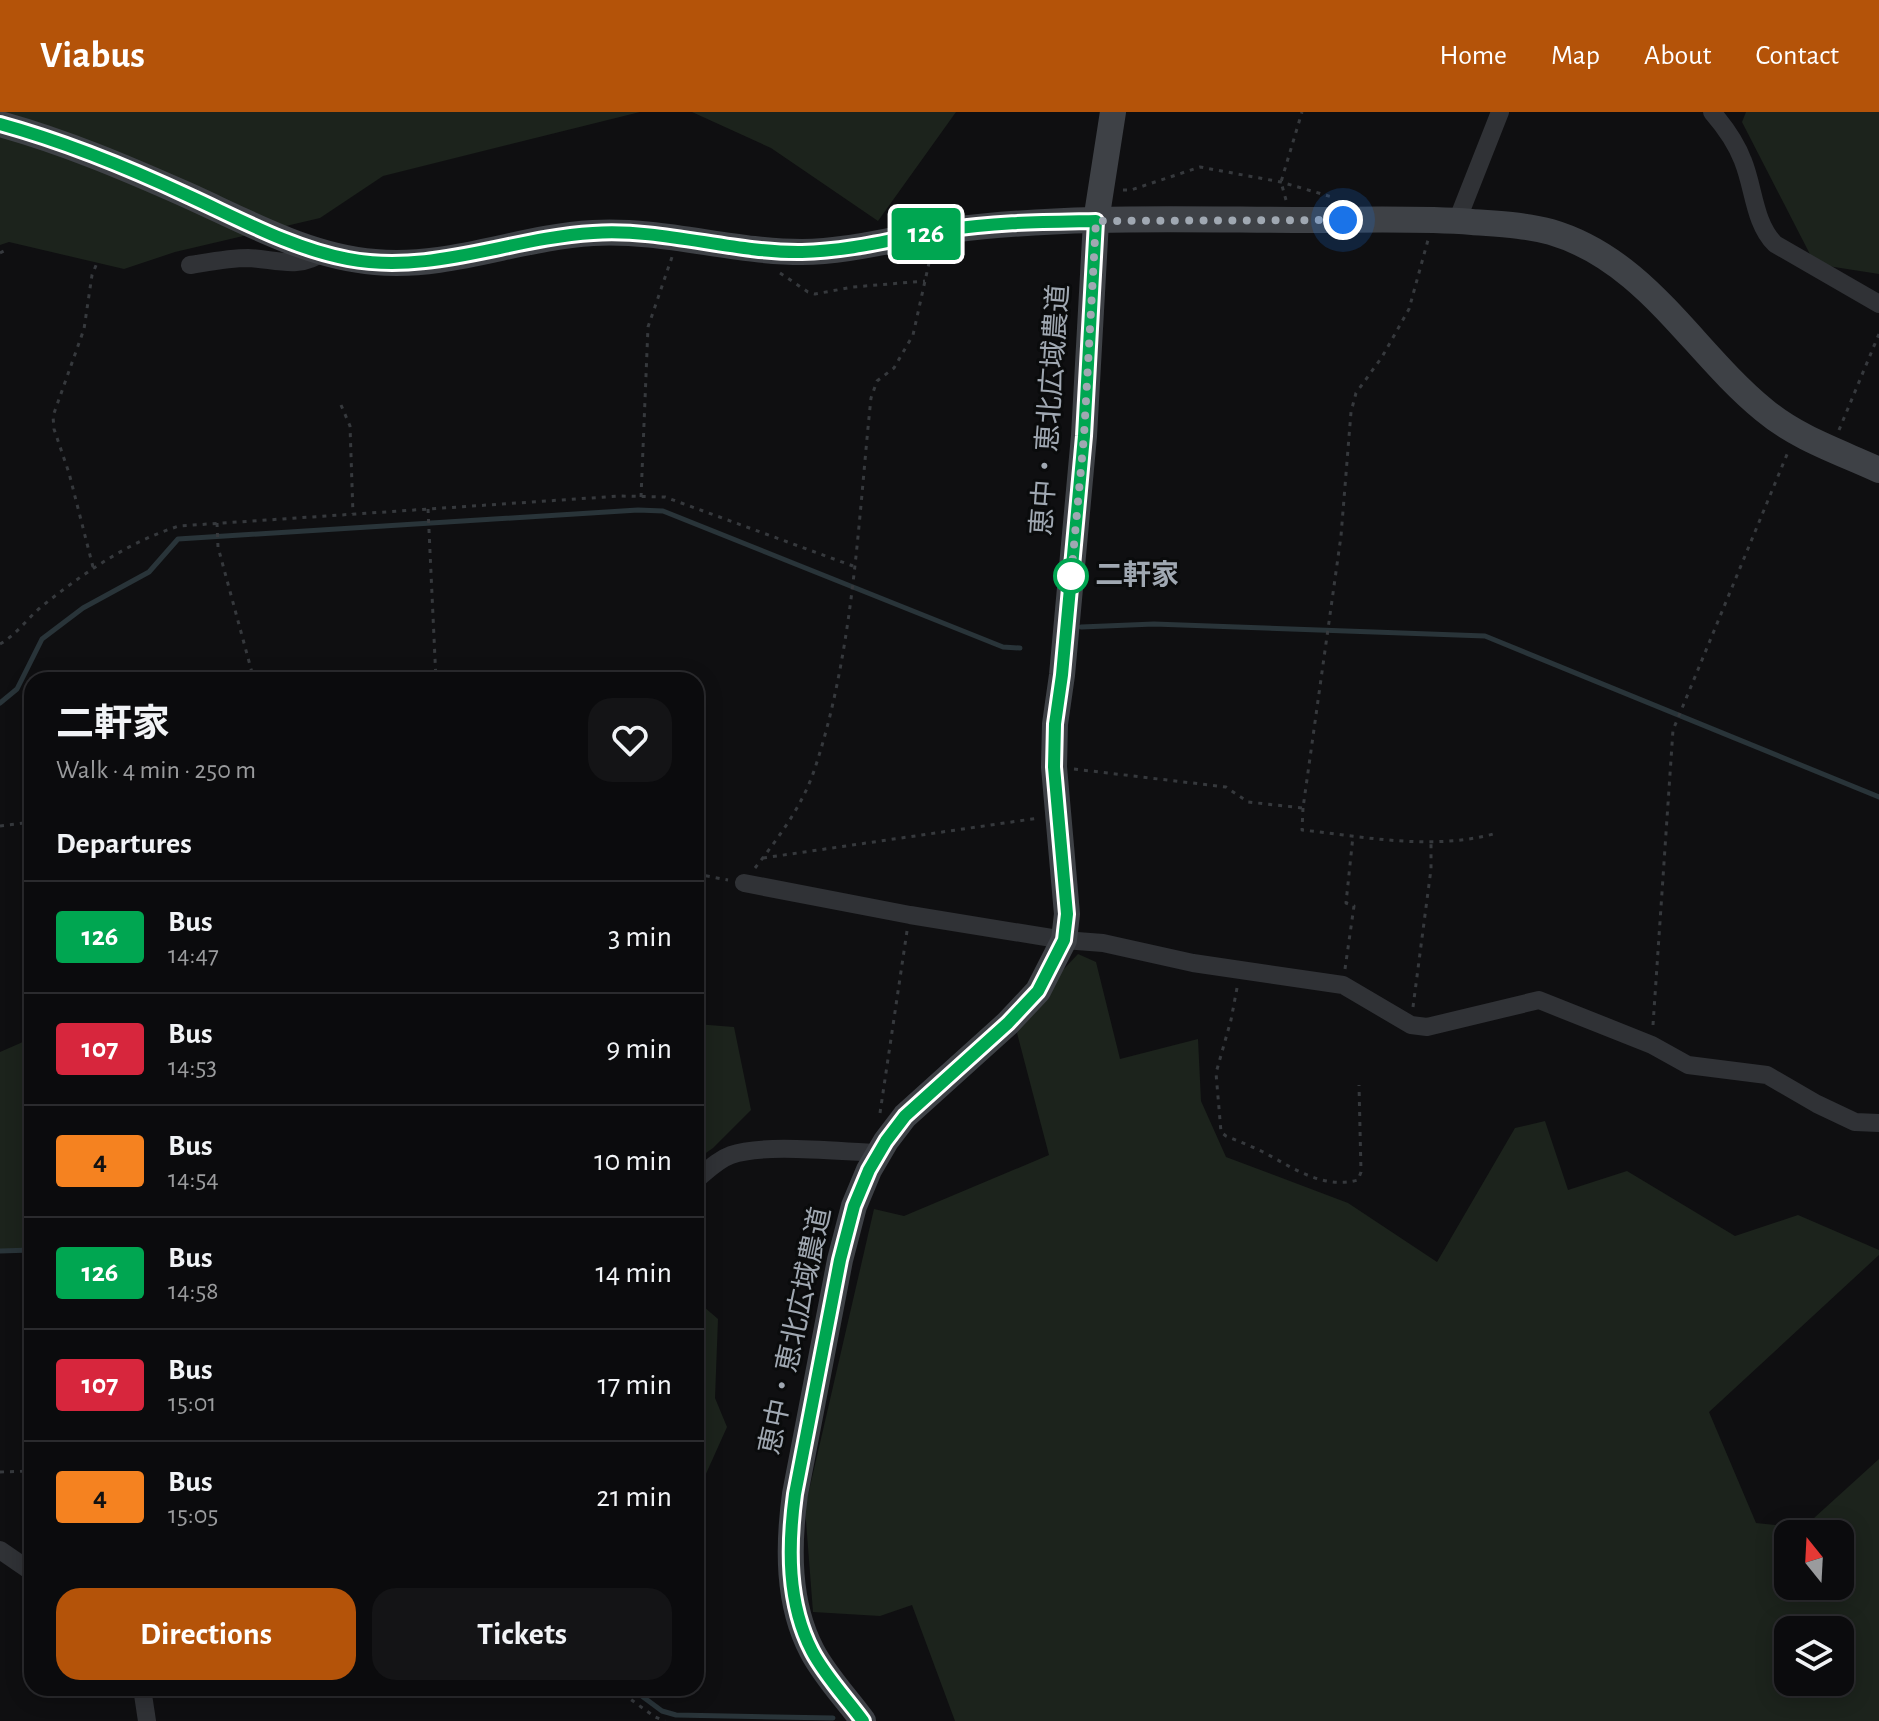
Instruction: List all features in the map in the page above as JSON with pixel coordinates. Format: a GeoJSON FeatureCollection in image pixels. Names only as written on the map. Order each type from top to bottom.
{"type":"FeatureCollection","features":[{"type":"Feature","properties":{"kind":"street","name":"恵中・恵北広域農道"},"geometry":{"type":"LineString","coordinates":[[863,1721],[812,1651],[795,1600],[790,1564],[790,1529],[840,1260],[854,1206],[883,1147],[924,1097],[1038,991],[1064,940],[1067,914],[1054,767],[1055,724],[1084,436],[1096,221],[1113,112]]}},
{"type":"Feature","properties":{"kind":"street"},"geometry":{"type":"LineString","coordinates":[[1445,220],[1500,112]]}},
{"type":"Feature","properties":{"kind":"street"},"geometry":{"type":"LineString","coordinates":[[1712,112],[1729,133],[1744,162],[1764,233],[1775,244],[1879,304]]}},
{"type":"Feature","properties":{"kind":"street"},"geometry":{"type":"LineString","coordinates":[[0,124],[82,149],[257,227],[323,252],[376,263],[422,263],[571,235],[622,232],[769,249],[820,251],[936,232],[1039,222],[1445,220],[1533,227],[1566,237],[1635,276],[1750,398],[1796,433],[1879,470]]}},
{"type":"Feature","properties":{"kind":"street"},"geometry":{"type":"LineString","coordinates":[[190,265],[249,258],[280,263],[310,261],[323,252]]}},
{"type":"Feature","properties":{"kind":"street"},"geometry":{"type":"LineString","coordinates":[[744,883],[910,915],[1064,940],[1103,943],[1343,985],[1411,1025],[1427,1027],[1539,1000],[1652,1045],[1688,1065],[1767,1075],[1855,1122],[1879,1123]]}},
{"type":"Feature","properties":{"kind":"street"},"geometry":{"type":"LineString","coordinates":[[704,1173],[730,1155],[751,1150],[883,1147]]}},
{"type":"Feature","properties":{"kind":"street"},"geometry":{"type":"LineString","coordinates":[[0,1550],[24,1566]]}},
{"type":"Feature","properties":{"kind":"street"},"geometry":{"type":"LineString","coordinates":[[143,1696],[147,1721]]}},
{"type":"Feature","properties":{"kind":"path"},"geometry":{"type":"LineString","coordinates":[[1290,220],[1281,182],[1302,112]]}},
{"type":"Feature","properties":{"kind":"path"},"geometry":{"type":"LineString","coordinates":[[1102,190],[1131,190],[1200,167],[1281,182],[1333,198]]}},
{"type":"Feature","properties":{"kind":"path"},"geometry":{"type":"LineString","coordinates":[[1445,220],[1409,309],[1382,357],[1356,393],[1351,412],[1341,536],[1302,830],[1431,844],[1472,840],[1497,833]]}},
{"type":"Feature","properties":{"kind":"path"},"geometry":{"type":"LineString","coordinates":[[704,876],[744,883],[787,827],[815,770],[835,694],[853,566],[871,398],[877,381],[894,368],[913,335],[936,232]]}},
{"type":"Feature","properties":{"kind":"path"},"geometry":{"type":"LineString","coordinates":[[641,497],[648,327],[678,238]]}},
{"type":"Feature","properties":{"kind":"path"},"geometry":{"type":"LineString","coordinates":[[769,249],[768,265],[815,294],[853,287],[925,281]]}},
{"type":"Feature","properties":{"kind":"path"},"geometry":{"type":"LineString","coordinates":[[0,253],[6,250]]}},
{"type":"Feature","properties":{"kind":"path"},"geometry":{"type":"LineString","coordinates":[[93,568],[53,416],[84,329],[92,275],[97,263]]}},
{"type":"Feature","properties":{"kind":"path"},"geometry":{"type":"LineString","coordinates":[[1831,448],[1879,334]]}},
{"type":"Feature","properties":{"kind":"path"},"geometry":{"type":"LineString","coordinates":[[341,405],[350,426],[353,514]]}},
{"type":"Feature","properties":{"kind":"path"},"geometry":{"type":"LineString","coordinates":[[1652,1045],[1673,730],[1796,433]]}},
{"type":"Feature","properties":{"kind":"path"},"geometry":{"type":"LineString","coordinates":[[0,644],[39,609],[93,568],[160,532],[179,526],[665,497],[853,566]]}},
{"type":"Feature","properties":{"kind":"path"},"geometry":{"type":"LineString","coordinates":[[428,509],[436,672]]}},
{"type":"Feature","properties":{"kind":"path"},"geometry":{"type":"LineString","coordinates":[[217,523],[218,547],[252,672]]}},
{"type":"Feature","properties":{"kind":"path"},"geometry":{"type":"LineString","coordinates":[[1054,767],[1226,787],[1248,802],[1303,808]]}},
{"type":"Feature","properties":{"kind":"path"},"geometry":{"type":"LineString","coordinates":[[763,858],[1058,815]]}},
{"type":"Feature","properties":{"kind":"path"},"geometry":{"type":"LineString","coordinates":[[0,826],[24,823]]}},
{"type":"Feature","properties":{"kind":"path"},"geometry":{"type":"LineString","coordinates":[[1343,985],[1354,906],[1346,903],[1353,836]]}},
{"type":"Feature","properties":{"kind":"path"},"geometry":{"type":"LineString","coordinates":[[1411,1025],[1431,869],[1431,844]]}},
{"type":"Feature","properties":{"kind":"path"},"geometry":{"type":"LineString","coordinates":[[883,1147],[879,1117],[910,915]]}},
{"type":"Feature","properties":{"kind":"path"},"geometry":{"type":"LineString","coordinates":[[1239,969],[1231,1020],[1216,1073],[1221,1132],[1309,1178],[1345,1183],[1358,1180],[1361,1172],[1359,1085]]}},
{"type":"Feature","properties":{"kind":"path"},"geometry":{"type":"LineString","coordinates":[[0,1472],[24,1471]]}},
{"type":"Feature","properties":{"kind":"path"},"geometry":{"type":"LineString","coordinates":[[626,1696],[665,1721]]}},
{"type":"Feature","properties":{"kind":"shaded area"},"geometry":{"type":"Polygon","coordinates":[[[0,112],[640,112],[383,176],[320,218],[175,252],[124,269],[9,242],[0,245],[0,112]]]}},
{"type":"Feature","properties":{"kind":"shaded area"},"geometry":{"type":"Polygon","coordinates":[[[692,112],[956,112],[878,221],[771,148],[692,112]]]}},
{"type":"Feature","properties":{"kind":"shaded area"},"geometry":{"type":"Polygon","coordinates":[[[1746,112],[1879,112],[1879,274],[1815,264],[1742,122],[1746,112]]]}},
{"type":"Feature","properties":{"kind":"shaded area"},"geometry":{"type":"Polygon","coordinates":[[[1078,954],[1096,962],[1120,1059],[1198,1039],[1201,1101],[1226,1157],[1348,1203],[1437,1262],[1515,1128],[1545,1121],[1568,1190],[1627,1171],[1735,1236],[1798,1215],[1879,1250],[1879,1255],[1709,1412],[1756,1523],[1774,1525],[1774,1600],[1854,1600],[1854,1520],[1812,1520],[1879,1459],[1879,1721],[955,1721],[912,1605],[880,1616],[813,1612],[805,1508],[874,1209],[904,1216],[1049,1155],[1017,1033],[1052,982],[1078,954]]]}},
{"type":"Feature","properties":{"kind":"shaded area"},"geometry":{"type":"Polygon","coordinates":[[[704,1025],[734,1027],[751,1110],[704,1154],[704,1025]]]}},
{"type":"Feature","properties":{"kind":"shaded area"},"geometry":{"type":"Polygon","coordinates":[[[24,1042],[24,1250],[0,1250],[0,1052],[24,1042]]]}},
{"type":"Feature","properties":{"kind":"shaded area"},"geometry":{"type":"Polygon","coordinates":[[[704,1307],[718,1319],[715,1398],[727,1427],[704,1478],[704,1307]]]}},
{"type":"Feature","properties":{"kind":"waterway"},"geometry":{"type":"LineString","coordinates":[[26,672],[42,639],[83,608],[149,572],[178,539],[638,510],[663,511],[1003,647],[1020,648]]}},
{"type":"Feature","properties":{"kind":"waterway"},"geometry":{"type":"LineString","coordinates":[[1081,627],[1154,624],[1485,636],[1879,797]]}},
{"type":"Feature","properties":{"kind":"waterway"},"geometry":{"type":"LineString","coordinates":[[0,703],[17,689],[24,675]]}},
{"type":"Feature","properties":{"kind":"waterway"},"geometry":{"type":"LineString","coordinates":[[0,1251],[24,1250]]}},
{"type":"Feature","properties":{"kind":"waterway"},"geometry":{"type":"LineString","coordinates":[[642,1696],[662,1711],[676,1715],[833,1718]]}},
{"type":"Feature","properties":{"kind":"bus line","name":"126"},"geometry":{"type":"LineString","coordinates":[[0,124],[82,149],[257,227],[323,252],[376,263],[433,262],[594,233],[648,234],[800,252],[846,248],[950,230],[1039,222],[1096,221],[1084,436],[1055,724],[1054,767],[1067,914],[1064,940],[1038,991],[1008,1023],[905,1116],[869,1170],[854,1206],[840,1260],[795,1494],[790,1529],[790,1564],[795,1600],[812,1651],[863,1721]]}},
{"type":"Feature","properties":{"kind":"place","name":"二軒家"},"geometry":{"type":"Point","coordinates":[1071,576]}},
{"type":"Feature","properties":{"kind":"route"},"geometry":{"type":"LineString","coordinates":[[1071,576],[1070,589],[1084,436],[1096,221],[1343,220]]}}]}
